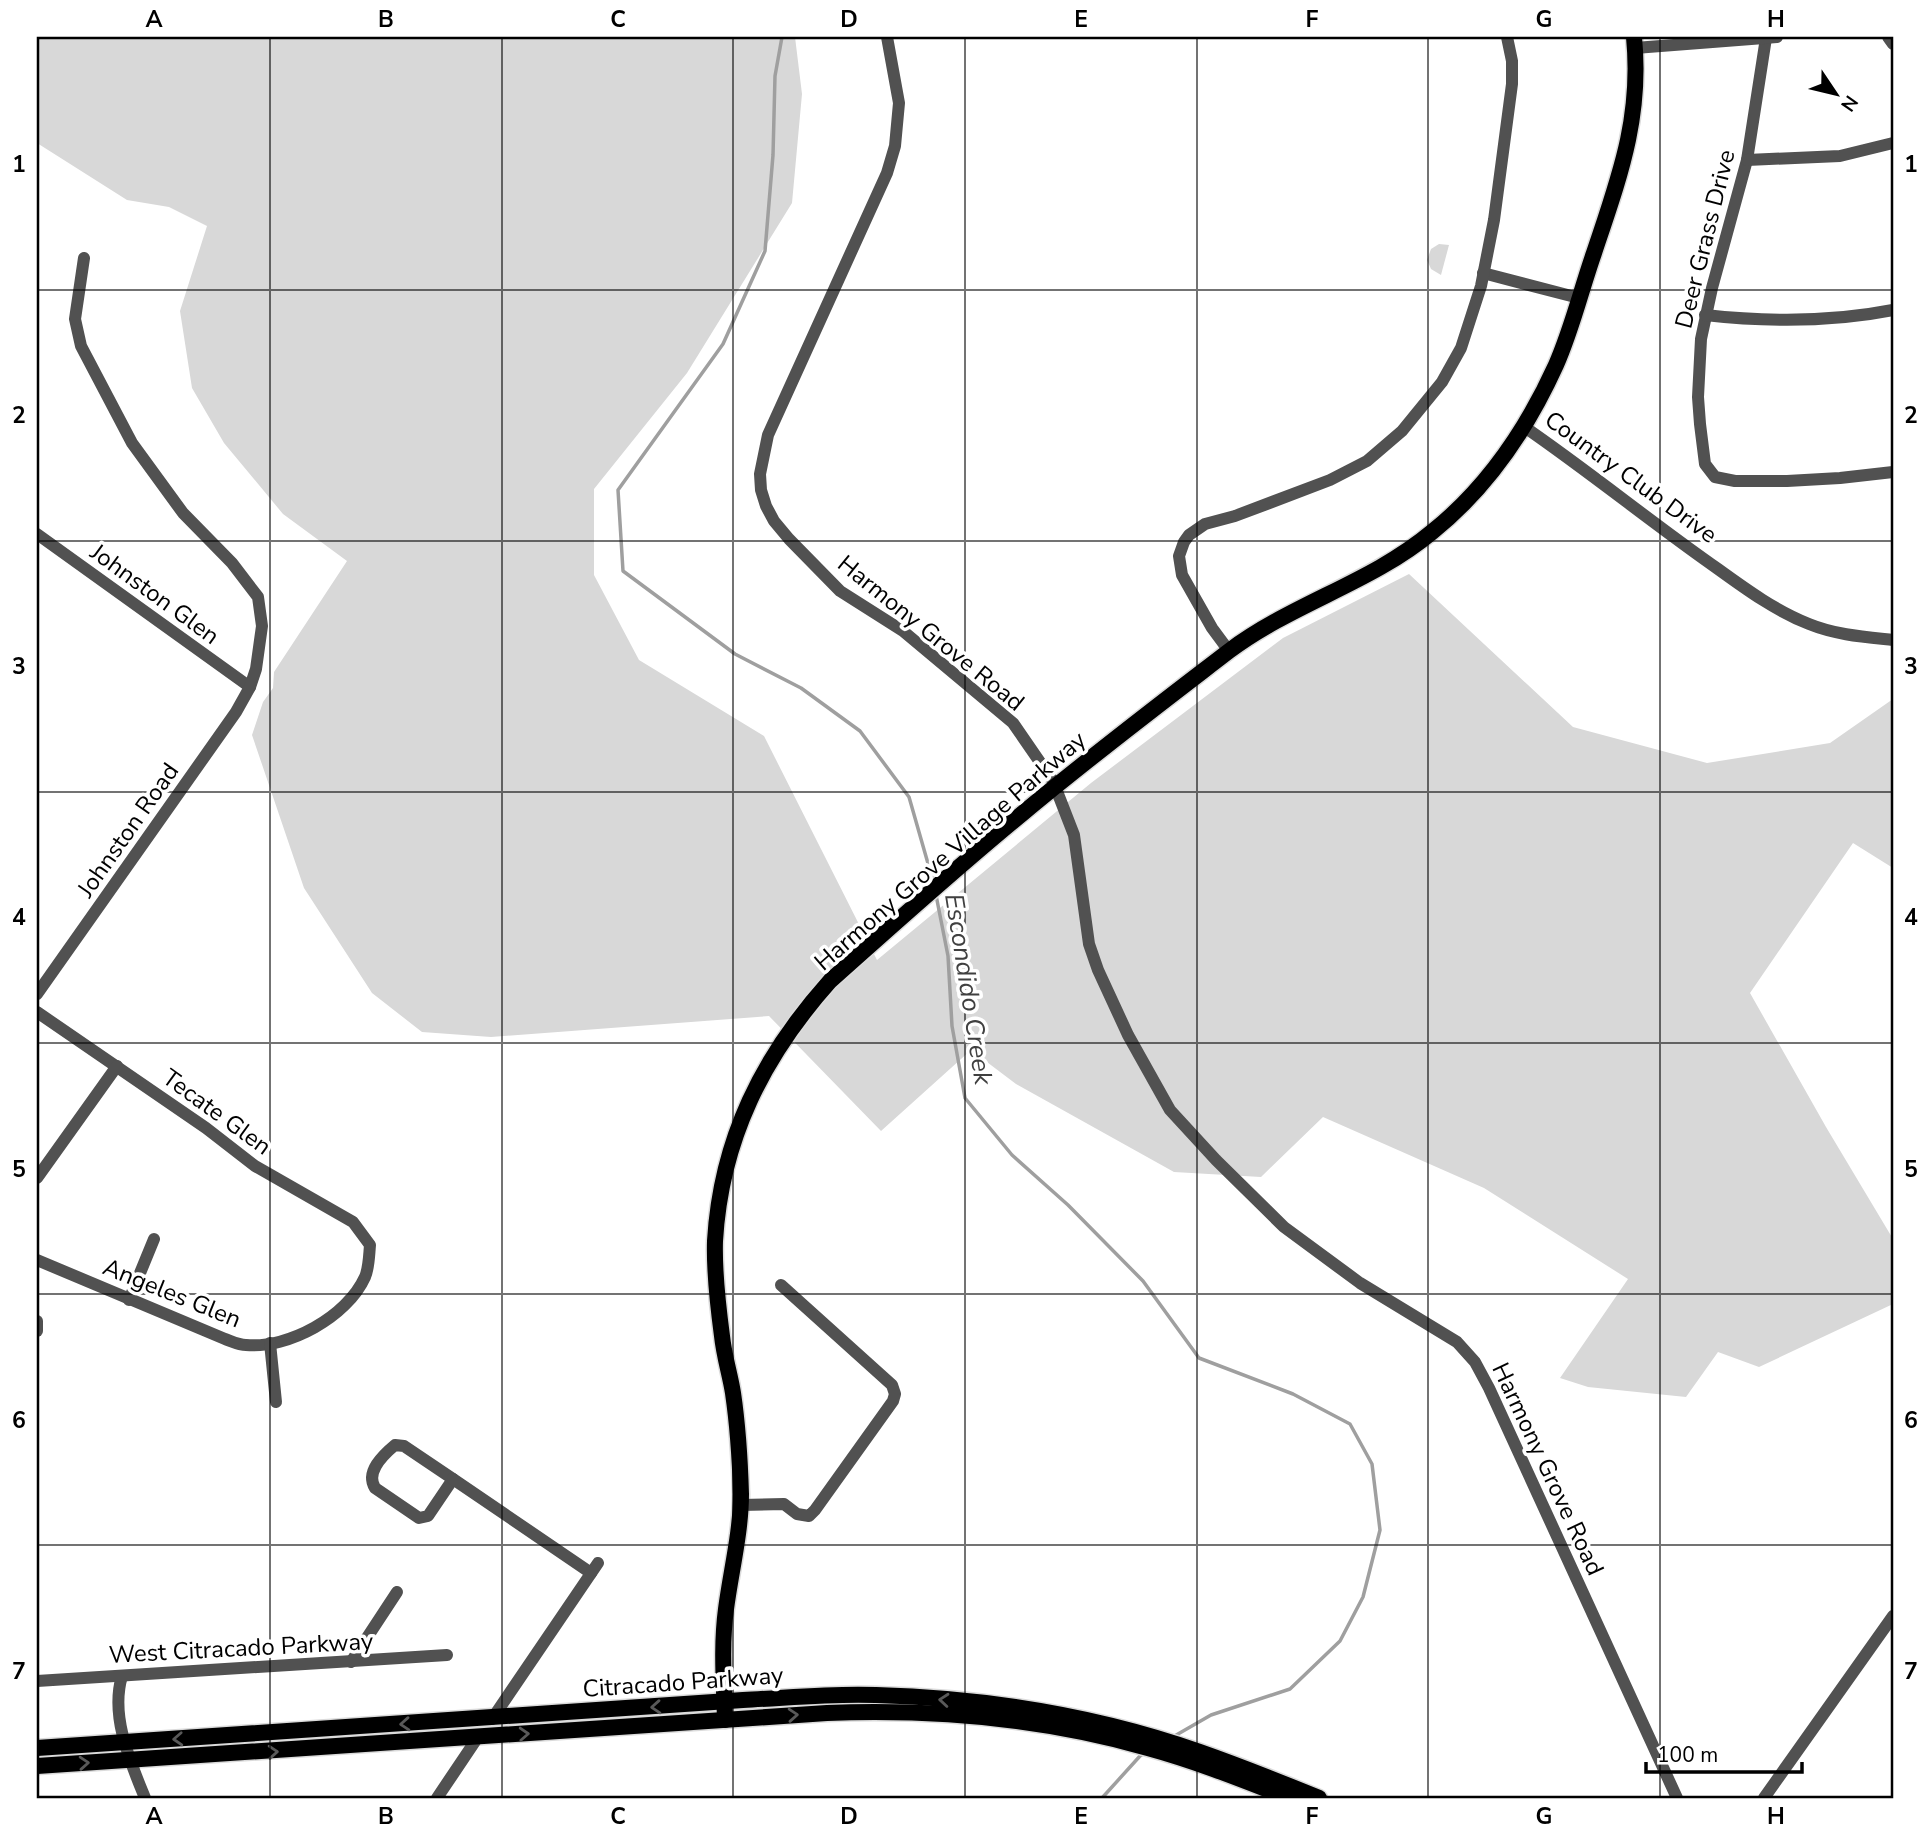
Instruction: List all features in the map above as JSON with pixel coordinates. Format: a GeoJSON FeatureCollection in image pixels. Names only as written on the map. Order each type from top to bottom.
{"type":"FeatureCollection","features":[{"type":"Feature","properties":{"kind":"main road","name":"Country Club Drive"},"geometry":{"type":"LineString","coordinates":[[1523,426],[1556,365],[1619,181],[1629,143],[1636,90],[1634,43]]}},
{"type":"Feature","properties":{"kind":"main road","name":"Harmony Grove Village Parkway"},"geometry":{"type":"LineString","coordinates":[[725,1720],[723,1635],[741,1504],[740,1455],[733,1393],[722,1338],[715,1242],[723,1183],[734,1141],[753,1092],[776,1049],[830,981],[1024,811],[1229,651],[1275,620],[1369,575],[1419,543],[1448,519],[1478,488],[1502,460],[1523,426]]}},
{"type":"Feature","properties":{"kind":"main road","name":"Citracado Parkway"},"geometry":{"type":"LineString","coordinates":[[37,1748],[854,1694],[1006,1707],[1107,1737],[1197,1757],[1319,1798]]}},
{"type":"Feature","properties":{"kind":"main road","name":"Citracado Parkway"},"geometry":{"type":"LineString","coordinates":[[37,1766],[827,1713],[920,1712],[1056,1721]]}},
{"type":"Feature","properties":{"kind":"main road"},"geometry":{"type":"LineString","coordinates":[[438,1740],[447,1732],[482,1728],[492,1719]]}},
{"type":"Feature","properties":{"kind":"main road","name":"Citracado Parkway"},"geometry":{"type":"LineString","coordinates":[[1197,1757],[1289,1798]]}},
{"type":"Feature","properties":{"kind":"street","name":"Harmony Grove Road"},"geometry":{"type":"LineString","coordinates":[[887,37],[899,103],[895,146],[875,201],[768,435],[760,474],[766,506],[774,521],[840,591],[902,631],[1013,723],[1056,787],[1077,849],[1089,944],[1105,987],[1152,1081],[1170,1110],[1284,1227],[1360,1283],[1446,1334],[1475,1362],[1677,1798]]}},
{"type":"Feature","properties":{"kind":"street"},"geometry":{"type":"LineString","coordinates":[[1229,651],[1212,628],[1182,575],[1180,556],[1184,542],[1205,524],[1283,498],[1355,469],[1392,441],[1432,396],[1453,363],[1469,326],[1483,273],[1494,220],[1511,104],[1513,72],[1507,37]]}},
{"type":"Feature","properties":{"kind":"street"},"geometry":{"type":"LineString","coordinates":[[1888,37],[1893,44]]}},
{"type":"Feature","properties":{"kind":"street"},"geometry":{"type":"LineString","coordinates":[[1634,43],[1772,38]]}},
{"type":"Feature","properties":{"kind":"street","name":"Deer Grass Drive"},"geometry":{"type":"LineString","coordinates":[[1772,38],[1747,160],[1705,315],[1699,355],[1698,397],[1705,464],[1711,474],[1728,480],[1821,480],[1893,472]]}},
{"type":"Feature","properties":{"kind":"street"},"geometry":{"type":"LineString","coordinates":[[1747,160],[1832,157],[1893,143]]}},
{"type":"Feature","properties":{"kind":"street","name":"Johnston Road"},"geometry":{"type":"LineString","coordinates":[[37,994],[236,712],[250,687],[256,669],[262,626],[258,597],[232,563],[183,513],[132,443],[81,346],[75,319],[85,258]]}},
{"type":"Feature","properties":{"kind":"street"},"geometry":{"type":"LineString","coordinates":[[1483,273],[1579,298]]}},
{"type":"Feature","properties":{"kind":"street"},"geometry":{"type":"LineString","coordinates":[[1705,315],[1779,320],[1840,318],[1893,310]]}},
{"type":"Feature","properties":{"kind":"street","name":"Country Club Drive"},"geometry":{"type":"LineString","coordinates":[[1523,426],[1586,469],[1660,529],[1774,608],[1811,625],[1893,640]]}},
{"type":"Feature","properties":{"kind":"street","name":"Johnston Glen"},"geometry":{"type":"LineString","coordinates":[[37,534],[250,687]]}},
{"type":"Feature","properties":{"kind":"street","name":"Tecate Glen"},"geometry":{"type":"LineString","coordinates":[[37,1012],[206,1128],[255,1166],[353,1222],[370,1245]]}},
{"type":"Feature","properties":{"kind":"street"},"geometry":{"type":"LineString","coordinates":[[37,1178],[117,1066]]}},
{"type":"Feature","properties":{"kind":"street"},"geometry":{"type":"LineString","coordinates":[[129,1300],[154,1239]]}},
{"type":"Feature","properties":{"kind":"street","name":"Angeles Glen"},"geometry":{"type":"LineString","coordinates":[[37,1260],[129,1300],[246,1345],[289,1339],[309,1331],[340,1309],[365,1278],[370,1245]]}},
{"type":"Feature","properties":{"kind":"street"},"geometry":{"type":"LineString","coordinates":[[741,1504],[784,1504],[797,1514],[809,1516],[893,1401],[895,1394],[892,1385],[781,1285]]}},
{"type":"Feature","properties":{"kind":"street"},"geometry":{"type":"LineString","coordinates":[[37,1321],[37,1331]]}},
{"type":"Feature","properties":{"kind":"street"},"geometry":{"type":"LineString","coordinates":[[270,1343],[276,1402]]}},
{"type":"Feature","properties":{"kind":"street"},"geometry":{"type":"LineString","coordinates":[[453,1479],[428,1516],[419,1518],[375,1488],[371,1482],[372,1473],[387,1452],[395,1445],[404,1446],[595,1568],[492,1719]]}},
{"type":"Feature","properties":{"kind":"street"},"geometry":{"type":"LineString","coordinates":[[351,1662],[397,1592]]}},
{"type":"Feature","properties":{"kind":"street"},"geometry":{"type":"LineString","coordinates":[[1764,1798],[1893,1616]]}},
{"type":"Feature","properties":{"kind":"street","name":"West Citracado Parkway"},"geometry":{"type":"LineString","coordinates":[[37,1681],[447,1655]]}},
{"type":"Feature","properties":{"kind":"street"},"geometry":{"type":"LineString","coordinates":[[122,1676],[117,1693],[124,1742],[145,1798]]}},
{"type":"Feature","properties":{"kind":"street"},"geometry":{"type":"LineString","coordinates":[[437,1798],[478,1737]]}},
{"type":"Feature","properties":{"kind":"shaded area"},"geometry":{"type":"Polygon","coordinates":[[[37,37],[795,37],[802,94],[792,203],[687,373],[594,489],[594,575],[639,660],[764,736],[877,960],[1091,783],[1283,638],[1409,574],[1573,727],[1707,763],[1830,743],[1893,699],[1893,868],[1853,843],[1750,993],[1893,1239],[1893,1304],[1759,1367],[1718,1352],[1686,1397],[1588,1387],[1560,1378],[1628,1279],[1484,1188],[1323,1117],[1261,1177],[1174,1172],[1016,1084],[971,1050],[881,1131],[769,1016],[491,1037],[422,1032],[372,993],[304,888],[252,735],[263,702],[273,688],[274,672],[347,561],[283,514],[224,443],[192,388],[180,311],[207,226],[169,207],[127,200],[37,143],[37,37]]]}},
{"type":"Feature","properties":{"kind":"shaded area"},"geometry":{"type":"Polygon","coordinates":[[[1439,244],[1449,245],[1441,275],[1431,269],[1427,260],[1431,249],[1439,244]]]}},
{"type":"Feature","properties":{"kind":"waterway","name":"Escondido Creek"},"geometry":{"type":"LineString","coordinates":[[782,37],[775,76],[773,155],[765,251],[723,344],[618,490],[623,571],[735,654],[801,688],[860,731],[909,797],[933,881]]}},
{"type":"Feature","properties":{"kind":"waterway","name":"Escondido Creek"},"geometry":{"type":"LineString","coordinates":[[936,895],[948,956],[952,1026],[965,1098],[1012,1155],[1068,1205],[1143,1281],[1199,1358],[1293,1394],[1350,1424],[1372,1464],[1380,1530],[1363,1597],[1340,1641],[1290,1689],[1211,1715],[1171,1738]]}},
{"type":"Feature","properties":{"kind":"waterway","name":"Escondido Creek"},"geometry":{"type":"LineString","coordinates":[[1102,1798],[1146,1752]]}}]}
